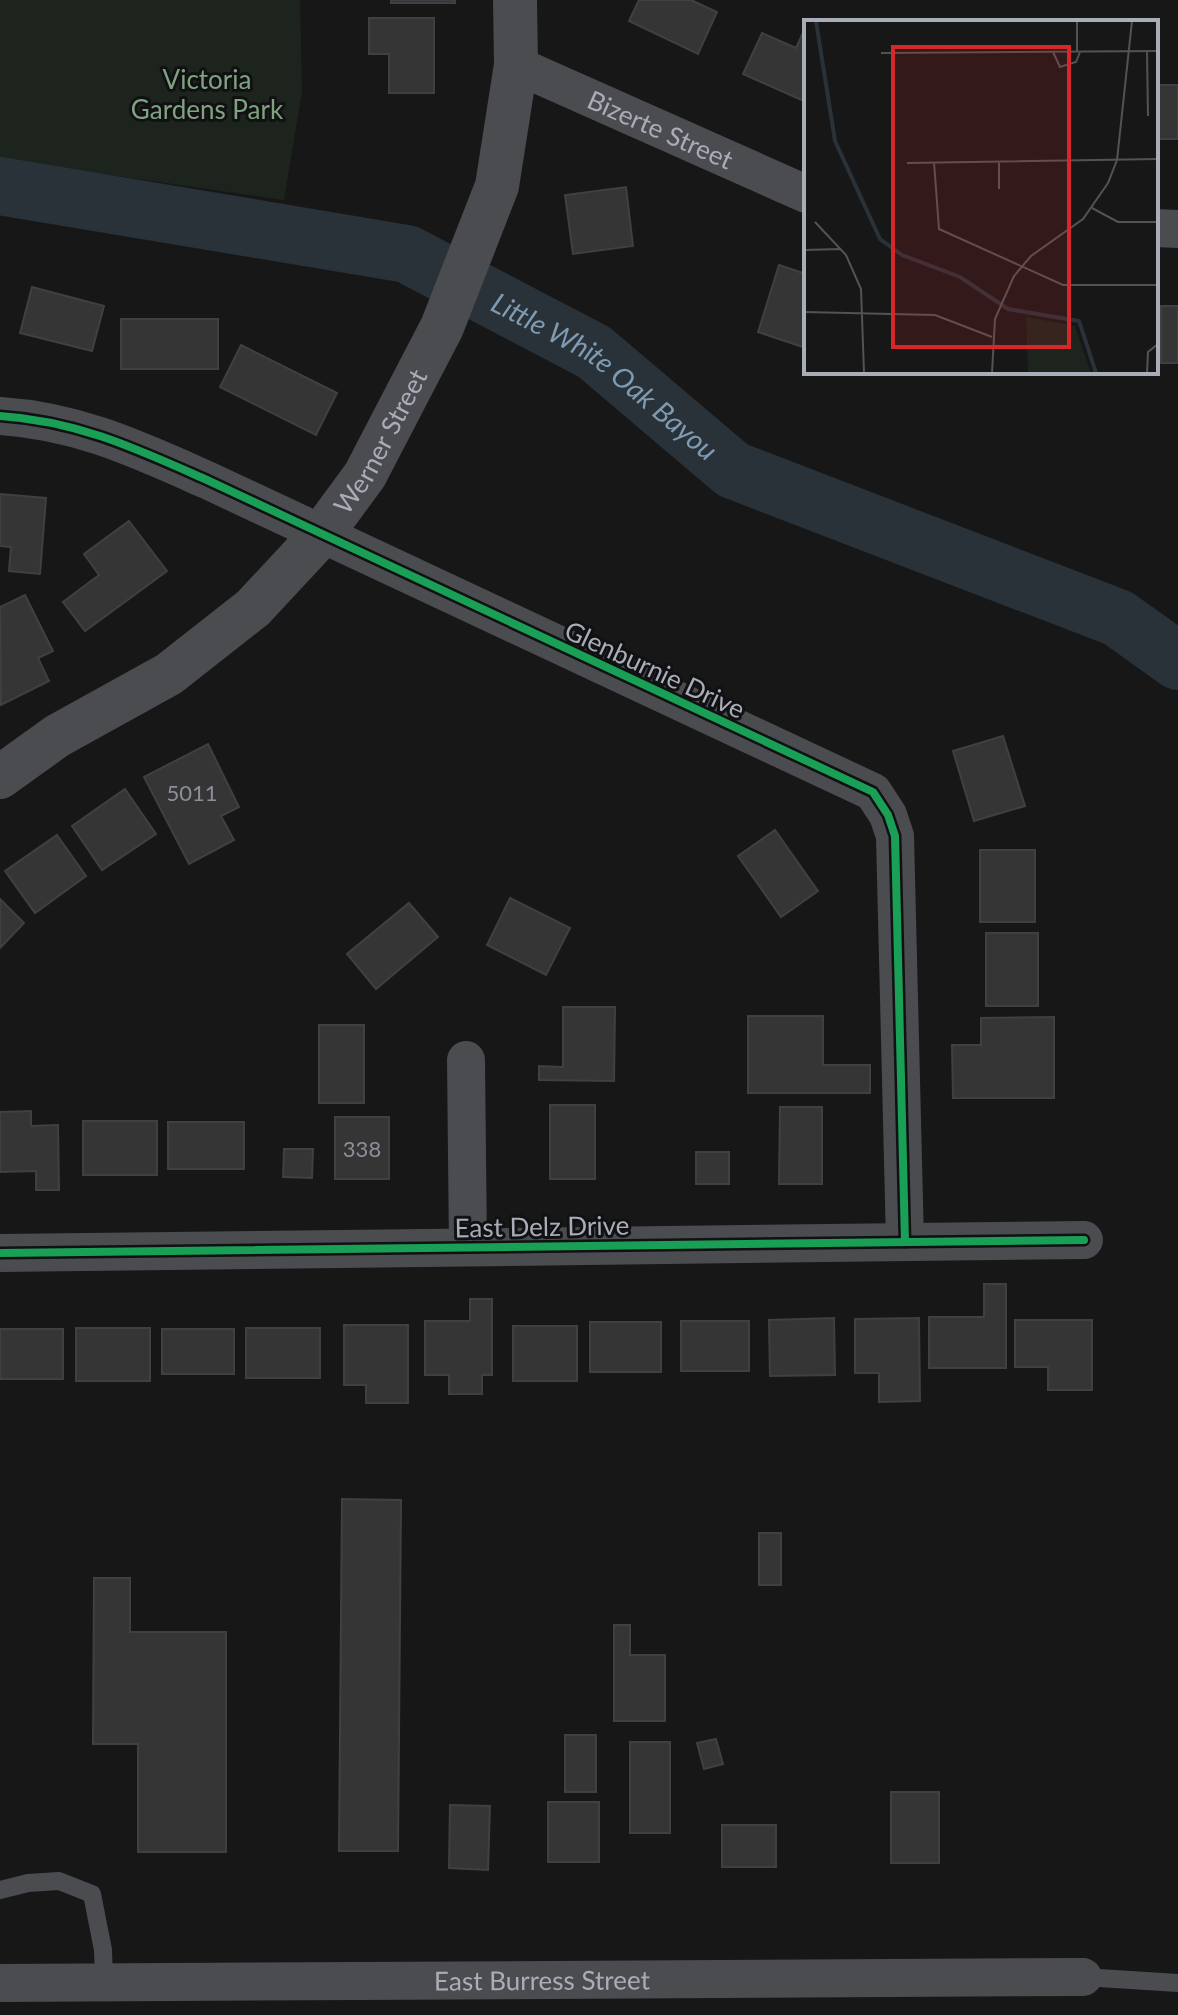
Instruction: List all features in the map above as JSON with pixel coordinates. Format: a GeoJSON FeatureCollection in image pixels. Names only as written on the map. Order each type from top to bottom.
{"type":"FeatureCollection","features":[{"type":"Feature","properties":{"kind":"street","name":"Werner Street"},"geometry":{"type":"LineString","coordinates":[[0,777],[57,736],[169,674],[253,608],[321,535],[365,475],[442,327],[497,186],[516,65],[515,0]]}},
{"type":"Feature","properties":{"kind":"street","name":"Bizerte Street"},"geometry":{"type":"LineString","coordinates":[[516,65],[804,193]]}},
{"type":"Feature","properties":{"kind":"street"},"geometry":{"type":"LineString","coordinates":[[1158,228],[1178,229]]}},
{"type":"Feature","properties":{"kind":"street","name":"Glenburnie Drive"},"geometry":{"type":"LineString","coordinates":[[0,416],[37,418],[111,438],[873,792],[888,815],[895,836],[905,1242]]}},
{"type":"Feature","properties":{"kind":"street"},"geometry":{"type":"LineString","coordinates":[[466,1060],[468,1247]]}},
{"type":"Feature","properties":{"kind":"street","name":"East Delz Drive"},"geometry":{"type":"LineString","coordinates":[[0,1253],[1084,1240]]}},
{"type":"Feature","properties":{"kind":"street","name":"East Burress Street"},"geometry":{"type":"LineString","coordinates":[[0,1983],[1083,1977]]}},
{"type":"Feature","properties":{"kind":"lane"},"geometry":{"type":"LineString","coordinates":[[0,1890],[28,1883],[59,1881],[92,1894],[103,1950],[104,1983]]}},
{"type":"Feature","properties":{"kind":"lane"},"geometry":{"type":"LineString","coordinates":[[1083,1977],[1178,1983]]}},
{"type":"Feature","properties":{"kind":"green space","name":"Victoria Gardens Park"},"geometry":{"type":"Polygon","coordinates":[[[0,0],[300,0],[302,91],[284,200],[0,159],[0,0]]]}},
{"type":"Feature","properties":{"kind":"building"},"geometry":{"type":"Polygon","coordinates":[[[391,0],[455,0],[455,3],[391,3],[391,0]]]}},
{"type":"Feature","properties":{"kind":"building"},"geometry":{"type":"Polygon","coordinates":[[[639,0],[691,0],[717,12],[698,54],[629,21],[639,0]]]}},
{"type":"Feature","properties":{"kind":"building"},"geometry":{"type":"Polygon","coordinates":[[[369,18],[434,18],[434,93],[389,93],[389,54],[369,54],[369,18]]]}},
{"type":"Feature","properties":{"kind":"building"},"geometry":{"type":"Polygon","coordinates":[[[804,30],[804,101],[743,74],[762,33],[796,48],[804,30]]]}},
{"type":"Feature","properties":{"kind":"building"},"geometry":{"type":"Polygon","coordinates":[[[1158,85],[1178,85],[1178,139],[1158,139],[1158,85]]]}},
{"type":"Feature","properties":{"kind":"building"},"geometry":{"type":"Polygon","coordinates":[[[626,187],[633,246],[573,254],[565,195],[626,187]]]}},
{"type":"Feature","properties":{"kind":"building"},"geometry":{"type":"Polygon","coordinates":[[[779,265],[804,273],[804,347],[758,332],[779,265]]]}},
{"type":"Feature","properties":{"kind":"building"},"geometry":{"type":"Polygon","coordinates":[[[32,287],[104,306],[92,351],[20,333],[32,287]]]}},
{"type":"Feature","properties":{"kind":"building"},"geometry":{"type":"Polygon","coordinates":[[[1161,306],[1178,306],[1178,363],[1161,363],[1161,306]]]}},
{"type":"Feature","properties":{"kind":"building"},"geometry":{"type":"Polygon","coordinates":[[[121,319],[218,319],[218,369],[121,369],[121,319]]]}},
{"type":"Feature","properties":{"kind":"building"},"geometry":{"type":"Polygon","coordinates":[[[241,345],[337,393],[316,435],[220,387],[241,345]]]}},
{"type":"Feature","properties":{"kind":"building"},"geometry":{"type":"Polygon","coordinates":[[[0,494],[46,498],[40,574],[9,571],[11,547],[0,546],[0,494]]]}},
{"type":"Feature","properties":{"kind":"building"},"geometry":{"type":"Polygon","coordinates":[[[129,521],[167,571],[85,631],[63,602],[99,575],[84,554],[129,521]]]}},
{"type":"Feature","properties":{"kind":"building"},"geometry":{"type":"Polygon","coordinates":[[[25,595],[53,651],[38,658],[49,681],[1,705],[0,607],[25,595]]]}},
{"type":"Feature","properties":{"kind":"building"},"geometry":{"type":"Polygon","coordinates":[[[1003,736],[1025,806],[974,821],[953,751],[1003,736]]]}},
{"type":"Feature","properties":{"kind":"building"},"geometry":{"type":"Polygon","coordinates":[[[208,744],[239,807],[221,816],[234,840],[189,864],[144,777],[208,744]]]}},
{"type":"Feature","properties":{"kind":"building"},"geometry":{"type":"Polygon","coordinates":[[[125,789],[156,834],[102,870],[72,826],[125,789]]]}},
{"type":"Feature","properties":{"kind":"building"},"geometry":{"type":"Polygon","coordinates":[[[775,830],[818,891],[781,917],[738,856],[775,830]]]}},
{"type":"Feature","properties":{"kind":"building"},"geometry":{"type":"Polygon","coordinates":[[[57,835],[86,876],[35,913],[5,871],[57,835]]]}},
{"type":"Feature","properties":{"kind":"building"},"geometry":{"type":"Polygon","coordinates":[[[980,850],[1035,850],[1035,922],[980,922],[980,850]]]}},
{"type":"Feature","properties":{"kind":"building"},"geometry":{"type":"Polygon","coordinates":[[[510,898],[570,928],[546,975],[487,945],[510,898]]]}},
{"type":"Feature","properties":{"kind":"building"},"geometry":{"type":"Polygon","coordinates":[[[0,899],[24,923],[0,948],[0,899]]]}},
{"type":"Feature","properties":{"kind":"building"},"geometry":{"type":"Polygon","coordinates":[[[409,903],[438,937],[376,989],[347,954],[409,903]]]}},
{"type":"Feature","properties":{"kind":"building"},"geometry":{"type":"Polygon","coordinates":[[[986,933],[1038,933],[1038,1006],[986,1006],[986,933]]]}},
{"type":"Feature","properties":{"kind":"building"},"geometry":{"type":"Polygon","coordinates":[[[563,1007],[615,1007],[614,1081],[539,1080],[539,1066],[563,1067],[563,1007]]]}},
{"type":"Feature","properties":{"kind":"building"},"geometry":{"type":"Polygon","coordinates":[[[748,1016],[823,1016],[823,1065],[870,1065],[870,1093],[748,1093],[748,1016]]]}},
{"type":"Feature","properties":{"kind":"building"},"geometry":{"type":"Polygon","coordinates":[[[1054,1017],[1054,1098],[953,1098],[952,1045],[981,1045],[981,1018],[1054,1017]]]}},
{"type":"Feature","properties":{"kind":"building"},"geometry":{"type":"Polygon","coordinates":[[[319,1025],[364,1025],[364,1103],[319,1103],[319,1025]]]}},
{"type":"Feature","properties":{"kind":"building"},"geometry":{"type":"Polygon","coordinates":[[[550,1105],[595,1105],[595,1179],[550,1179],[550,1105]]]}},
{"type":"Feature","properties":{"kind":"building"},"geometry":{"type":"Polygon","coordinates":[[[780,1107],[822,1107],[822,1184],[779,1184],[780,1107]]]}},
{"type":"Feature","properties":{"kind":"building"},"geometry":{"type":"Polygon","coordinates":[[[31,1111],[31,1126],[58,1125],[59,1190],[36,1190],[36,1171],[0,1172],[0,1112],[31,1111]]]}},
{"type":"Feature","properties":{"kind":"building"},"geometry":{"type":"Polygon","coordinates":[[[335,1117],[389,1117],[389,1179],[335,1179],[335,1117]]]}},
{"type":"Feature","properties":{"kind":"building"},"geometry":{"type":"Polygon","coordinates":[[[83,1121],[157,1121],[157,1175],[83,1175],[83,1121]]]}},
{"type":"Feature","properties":{"kind":"building"},"geometry":{"type":"Polygon","coordinates":[[[168,1122],[244,1122],[244,1169],[168,1169],[168,1122]]]}},
{"type":"Feature","properties":{"kind":"building"},"geometry":{"type":"Polygon","coordinates":[[[284,1149],[313,1149],[312,1178],[283,1177],[284,1149]]]}},
{"type":"Feature","properties":{"kind":"building"},"geometry":{"type":"Polygon","coordinates":[[[696,1152],[729,1152],[729,1184],[696,1184],[696,1152]]]}},
{"type":"Feature","properties":{"kind":"building"},"geometry":{"type":"Polygon","coordinates":[[[984,1284],[1006,1284],[1006,1368],[929,1368],[929,1317],[984,1317],[984,1284]]]}},
{"type":"Feature","properties":{"kind":"building"},"geometry":{"type":"Polygon","coordinates":[[[470,1299],[492,1299],[492,1375],[482,1375],[482,1394],[449,1394],[449,1375],[425,1375],[425,1321],[470,1321],[470,1299]]]}},
{"type":"Feature","properties":{"kind":"building"},"geometry":{"type":"Polygon","coordinates":[[[834,1318],[835,1375],[770,1376],[769,1320],[834,1318]]]}},
{"type":"Feature","properties":{"kind":"building"},"geometry":{"type":"Polygon","coordinates":[[[919,1318],[920,1401],[879,1402],[879,1373],[855,1373],[855,1319],[919,1318]]]}},
{"type":"Feature","properties":{"kind":"building"},"geometry":{"type":"Polygon","coordinates":[[[1015,1320],[1092,1320],[1092,1390],[1048,1390],[1048,1367],[1015,1367],[1015,1320]]]}},
{"type":"Feature","properties":{"kind":"building"},"geometry":{"type":"Polygon","coordinates":[[[681,1321],[749,1321],[749,1371],[681,1371],[681,1321]]]}},
{"type":"Feature","properties":{"kind":"building"},"geometry":{"type":"Polygon","coordinates":[[[590,1322],[661,1322],[661,1372],[590,1372],[590,1322]]]}},
{"type":"Feature","properties":{"kind":"building"},"geometry":{"type":"Polygon","coordinates":[[[344,1325],[408,1325],[408,1403],[366,1403],[366,1385],[344,1385],[344,1325]]]}},
{"type":"Feature","properties":{"kind":"building"},"geometry":{"type":"Polygon","coordinates":[[[513,1326],[577,1326],[577,1381],[513,1381],[513,1326]]]}},
{"type":"Feature","properties":{"kind":"building"},"geometry":{"type":"Polygon","coordinates":[[[76,1328],[150,1328],[150,1381],[76,1381],[76,1328]]]}},
{"type":"Feature","properties":{"kind":"building"},"geometry":{"type":"Polygon","coordinates":[[[246,1328],[320,1328],[320,1378],[246,1378],[246,1328]]]}},
{"type":"Feature","properties":{"kind":"building"},"geometry":{"type":"Polygon","coordinates":[[[0,1329],[63,1329],[63,1379],[0,1379],[0,1329]]]}},
{"type":"Feature","properties":{"kind":"building"},"geometry":{"type":"Polygon","coordinates":[[[162,1329],[234,1329],[234,1374],[162,1374],[162,1329]]]}},
{"type":"Feature","properties":{"kind":"building"},"geometry":{"type":"Polygon","coordinates":[[[342,1499],[401,1500],[398,1851],[339,1851],[342,1499]]]}},
{"type":"Feature","properties":{"kind":"building"},"geometry":{"type":"Polygon","coordinates":[[[759,1533],[781,1533],[781,1585],[759,1585],[759,1533]]]}},
{"type":"Feature","properties":{"kind":"building"},"geometry":{"type":"Polygon","coordinates":[[[94,1578],[130,1578],[130,1632],[226,1632],[226,1852],[138,1852],[138,1744],[93,1744],[94,1578]]]}},
{"type":"Feature","properties":{"kind":"building"},"geometry":{"type":"Polygon","coordinates":[[[614,1625],[630,1625],[630,1655],[665,1655],[665,1721],[614,1721],[614,1625]]]}},
{"type":"Feature","properties":{"kind":"building"},"geometry":{"type":"Polygon","coordinates":[[[565,1735],[596,1735],[596,1792],[565,1792],[565,1735]]]}},
{"type":"Feature","properties":{"kind":"building"},"geometry":{"type":"Polygon","coordinates":[[[716,1739],[723,1764],[704,1769],[697,1743],[716,1739]]]}},
{"type":"Feature","properties":{"kind":"building"},"geometry":{"type":"Polygon","coordinates":[[[630,1742],[670,1742],[670,1833],[630,1833],[630,1742]]]}},
{"type":"Feature","properties":{"kind":"building"},"geometry":{"type":"Polygon","coordinates":[[[891,1792],[939,1792],[939,1863],[891,1863],[891,1792]]]}},
{"type":"Feature","properties":{"kind":"building"},"geometry":{"type":"Polygon","coordinates":[[[548,1802],[599,1802],[599,1862],[548,1862],[548,1802]]]}},
{"type":"Feature","properties":{"kind":"building"},"geometry":{"type":"Polygon","coordinates":[[[450,1805],[490,1806],[488,1870],[449,1868],[450,1805]]]}},
{"type":"Feature","properties":{"kind":"building"},"geometry":{"type":"Polygon","coordinates":[[[722,1825],[776,1825],[776,1867],[722,1867],[722,1825]]]}},
{"type":"Feature","properties":{"kind":"waterway","name":"Little White Oak Bayou"},"geometry":{"type":"LineString","coordinates":[[0,186],[407,254],[594,352],[733,470],[1118,618],[1178,661]]}},
{"type":"Feature","properties":{"kind":"cycle path"},"geometry":{"type":"LineString","coordinates":[[0,416],[81,430],[156,458],[873,792],[888,815],[895,836],[905,1242]]}},
{"type":"Feature","properties":{"kind":"cycle path"},"geometry":{"type":"LineString","coordinates":[[0,1253],[1084,1240]]}}]}
